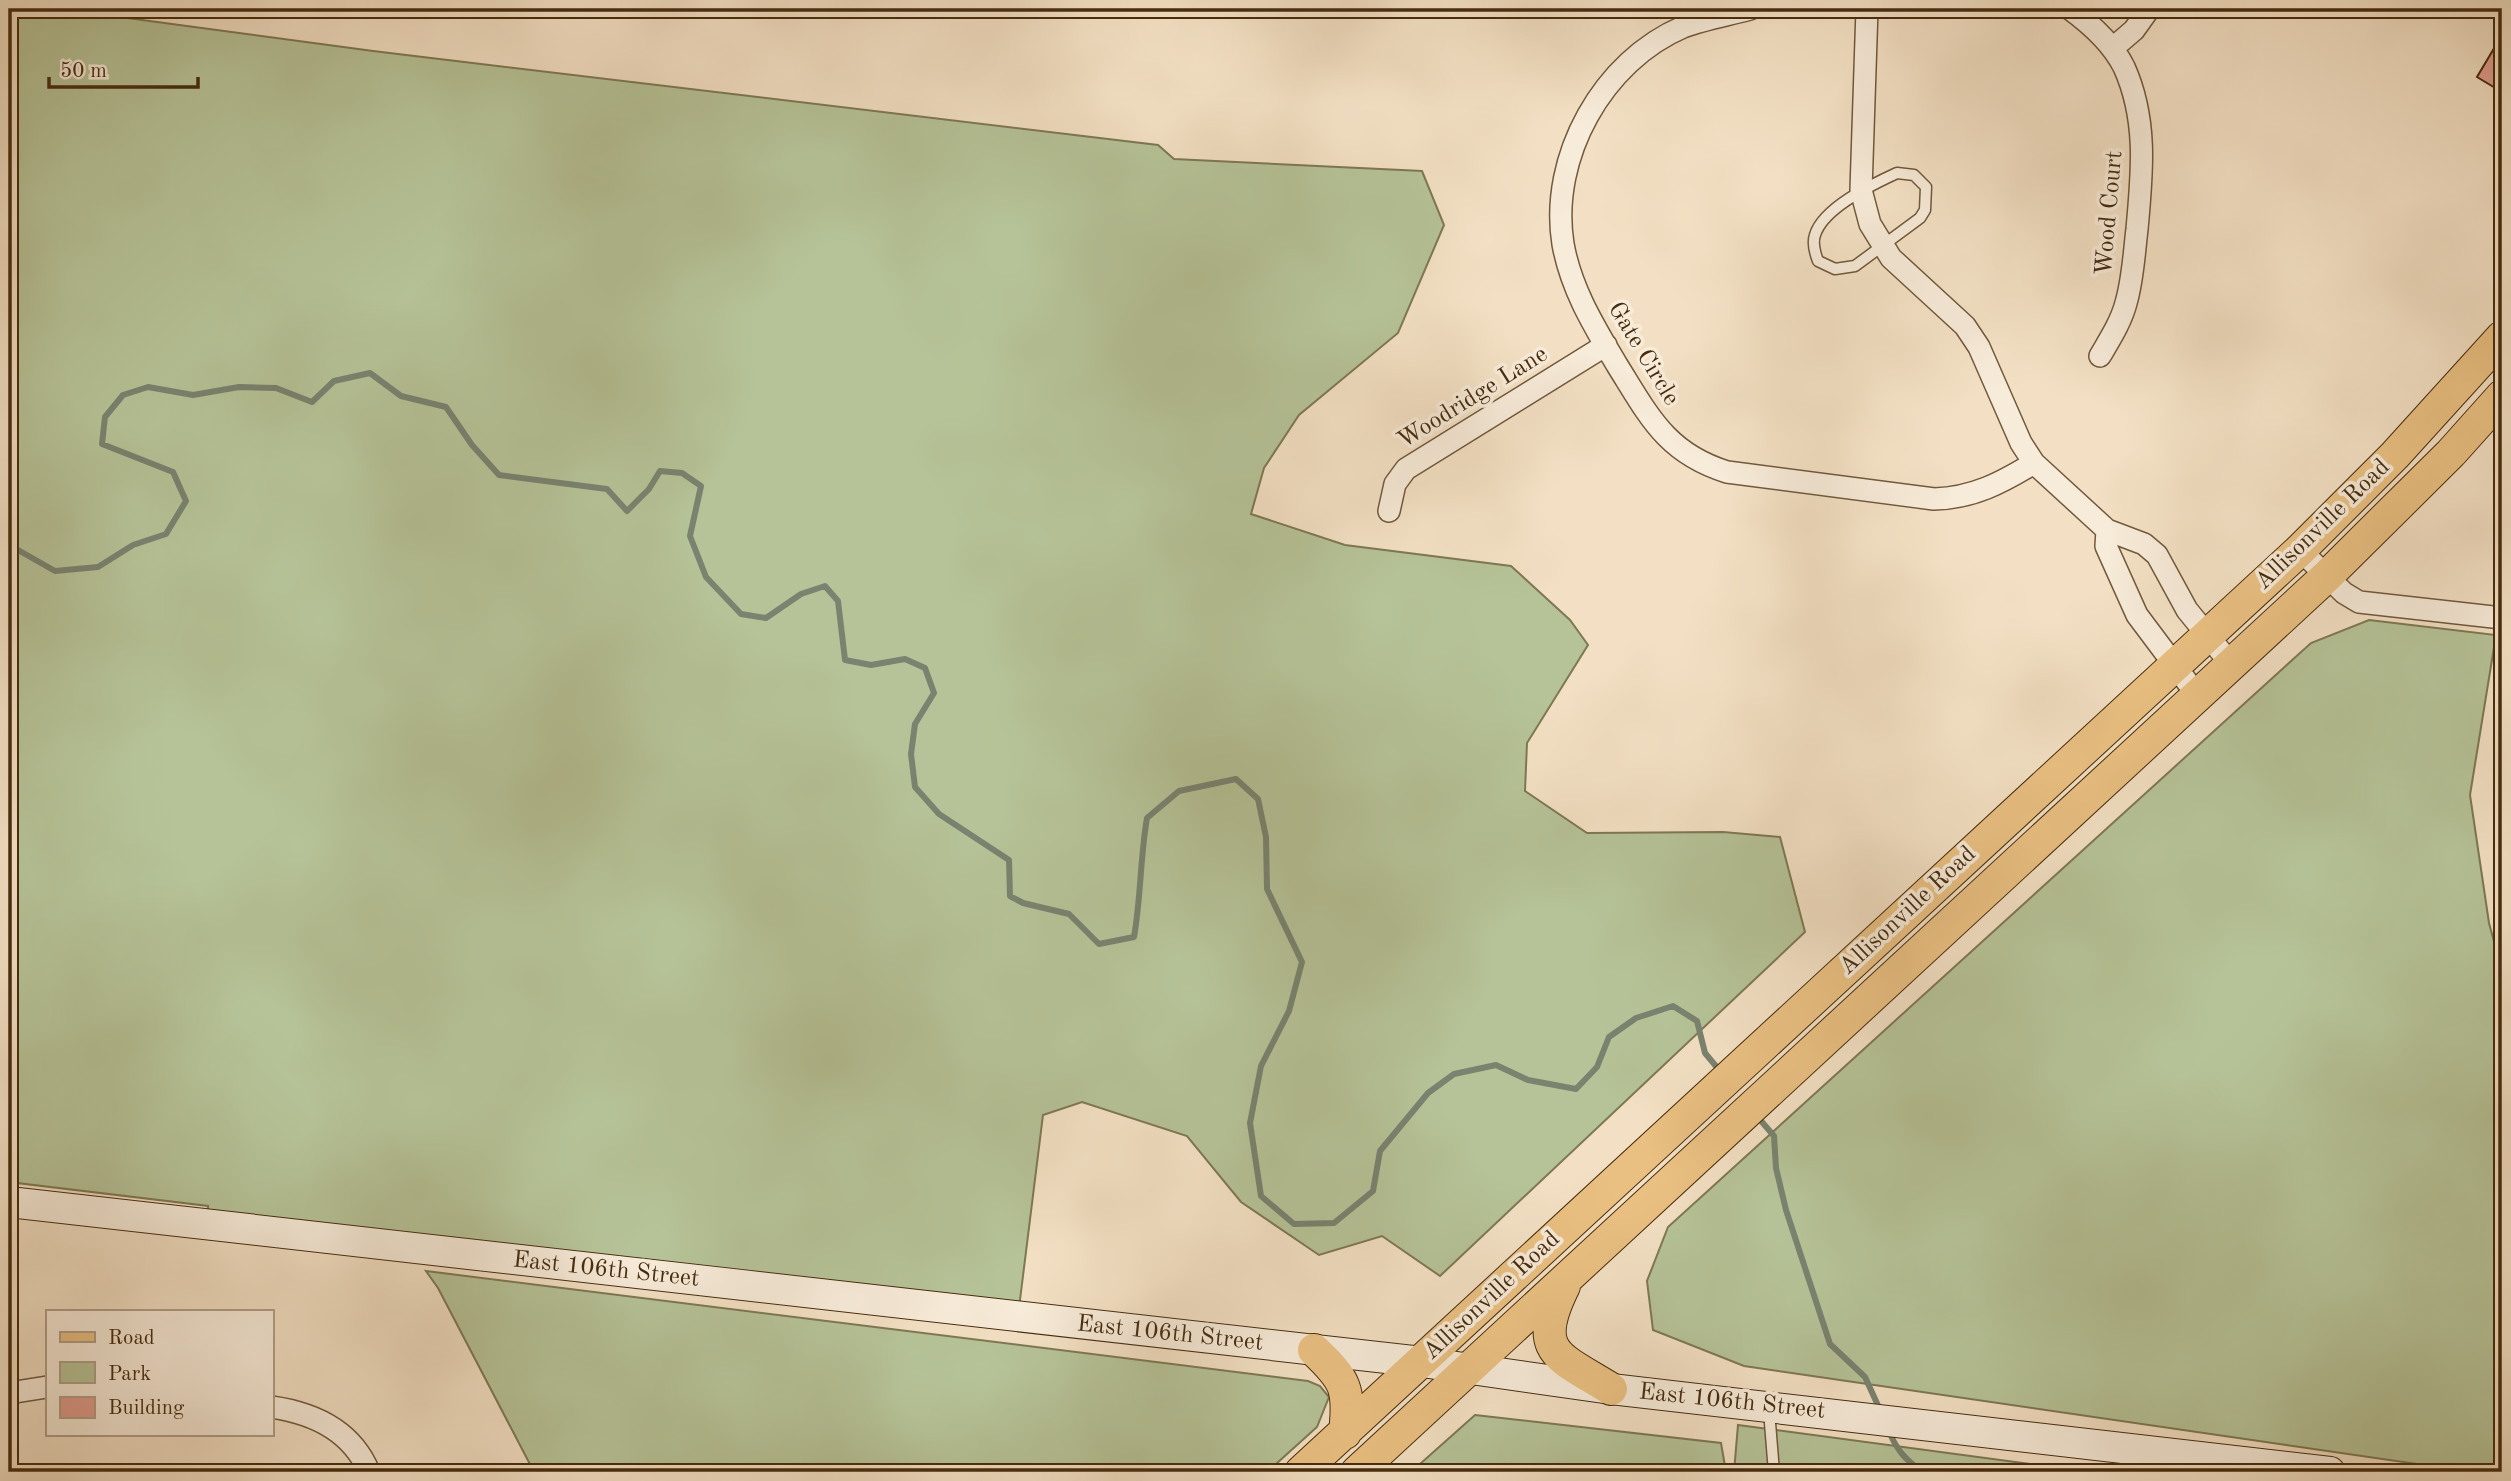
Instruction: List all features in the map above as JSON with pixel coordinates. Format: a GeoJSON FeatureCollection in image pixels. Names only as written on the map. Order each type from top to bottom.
{"type":"FeatureCollection","features":[{"type":"Feature","properties":{"kind":"main road","name":"Allisonville Road"},"geometry":{"type":"LineString","coordinates":[[1301,1472],[2300,550],[2395,455],[2502,337]]}},
{"type":"Feature","properties":{"kind":"main road","name":"Allisonville Road"},"geometry":{"type":"LineString","coordinates":[[1357,1472],[2327,576],[2443,461],[2502,396]]}},
{"type":"Feature","properties":{"kind":"main road"},"geometry":{"type":"LineString","coordinates":[[1567,1279],[1549,1320],[1548,1336],[1561,1358],[1611,1389]]}},
{"type":"Feature","properties":{"kind":"main road"},"geometry":{"type":"LineString","coordinates":[[1314,1350],[1336,1371],[1347,1392],[1345,1433]]}},
{"type":"Feature","properties":{"kind":"street","name":"Gate Circle"},"geometry":{"type":"LineString","coordinates":[[1750,9],[1684,27],[1643,50],[1611,81],[1587,116],[1569,161],[1562,204],[1563,243],[1574,285],[1606,345],[1655,426],[1680,451],[1704,465],[1727,472],[1755,478],[1951,498],[1997,486],[2034,463]]}},
{"type":"Feature","properties":{"kind":"street"},"geometry":{"type":"LineString","coordinates":[[1867,9],[1861,190],[1870,224],[1891,258],[1965,326],[1979,347],[2021,443],[2034,463],[2107,530],[2144,544],[2158,555],[2187,610],[2231,664]]}},
{"type":"Feature","properties":{"kind":"street","name":"Wood Court"},"geometry":{"type":"LineString","coordinates":[[2070,9],[2092,25],[2113,48],[2134,94],[2142,135],[2143,163],[2126,304],[2116,329],[2100,355]]}},
{"type":"Feature","properties":{"kind":"street"},"geometry":{"type":"LineString","coordinates":[[2113,48],[2134,30],[2149,9]]}},
{"type":"Feature","properties":{"kind":"street","name":"Woodridge Lane"},"geometry":{"type":"LineString","coordinates":[[1389,511],[1395,484],[1406,469],[1606,345]]}},
{"type":"Feature","properties":{"kind":"street"},"geometry":{"type":"LineString","coordinates":[[2107,530],[2106,546],[2137,615],[2197,695]]}},
{"type":"Feature","properties":{"kind":"street"},"geometry":{"type":"LineString","coordinates":[[2300,550],[2352,599],[2369,605],[2502,618]]}},
{"type":"Feature","properties":{"kind":"street","name":"East 106th Street"},"geometry":{"type":"LineString","coordinates":[[9,1202],[1422,1362],[1611,1389],[2330,1472]]}},
{"type":"Feature","properties":{"kind":"street"},"geometry":{"type":"LineString","coordinates":[[9,1393],[46,1387]]}},
{"type":"Feature","properties":{"kind":"street"},"geometry":{"type":"LineString","coordinates":[[273,1407],[293,1410],[328,1424],[362,1455],[369,1472]]}},
{"type":"Feature","properties":{"kind":"lane"},"geometry":{"type":"LineString","coordinates":[[1897,173],[1914,175],[1926,187],[1925,210],[1920,218],[1883,246],[1865,261],[1845,270],[1827,267],[1818,261],[1813,238],[1817,229],[1861,190],[1897,173]]}},
{"type":"Feature","properties":{"kind":"lane"},"geometry":{"type":"LineString","coordinates":[[1772,1406],[1770,1423],[1774,1472]]}},
{"type":"Feature","properties":{"kind":"green space"},"geometry":{"type":"Polygon","coordinates":[[[9,9],[60,9],[373,51],[1158,145],[1174,159],[1422,171],[1444,225],[1398,333],[1299,415],[1264,468],[1251,514],[1345,545],[1511,566],[1570,620],[1588,645],[1527,743],[1525,791],[1587,833],[1723,832],[1780,837],[1805,932],[1440,1276],[1382,1236],[1319,1255],[1241,1202],[1187,1136],[1082,1102],[1043,1115],[1019,1308],[208,1215],[208,1206],[9,1182],[9,9]]]}},
{"type":"Feature","properties":{"kind":"green space"},"geometry":{"type":"Polygon","coordinates":[[[2369,620],[2496,635],[2470,795],[2489,923],[2502,971],[2502,1472],[2472,1472],[1744,1366],[1653,1330],[1647,1281],[1668,1227],[2311,643],[2369,620]]]}},
{"type":"Feature","properties":{"kind":"green space"},"geometry":{"type":"Polygon","coordinates":[[[426,1271],[1308,1381],[1320,1386],[1329,1397],[1317,1427],[1267,1472],[534,1472],[438,1288],[426,1271]]]}},
{"type":"Feature","properties":{"kind":"green space"},"geometry":{"type":"Polygon","coordinates":[[[1475,1415],[1721,1443],[1726,1472],[1411,1472],[1475,1415]]]}},
{"type":"Feature","properties":{"kind":"green space"},"geometry":{"type":"Polygon","coordinates":[[[1738,1425],[2090,1472],[1734,1472],[1738,1425]]]}},
{"type":"Feature","properties":{"kind":"building"},"geometry":{"type":"Polygon","coordinates":[[[2502,35],[2502,92],[2477,77],[2502,35]]]}},
{"type":"Feature","properties":{"kind":"waterway"},"geometry":{"type":"LineString","coordinates":[[9,550],[18,550],[55,571],[98,567],[133,545],[166,534],[186,501],[173,472],[102,444],[105,417],[123,395],[148,387],[193,395],[239,387],[276,388],[312,402],[334,381],[370,373],[401,396],[446,407],[472,445],[499,475],[607,489],[627,511],[649,489],[660,471],[682,473],[701,486],[690,536],[706,577],[741,614],[766,618],[801,594],[825,586],[838,601],[845,660],[871,665],[905,659],[925,668],[934,693],[915,724],[911,754],[915,787],[939,814],[1009,860],[1010,896],[1023,903],[1069,914],[1099,944],[1134,937],[1147,818],[1179,791],[1236,779],[1258,799],[1266,837],[1267,889],[1302,962],[1289,1011],[1261,1066],[1250,1123],[1261,1196],[1294,1224],[1334,1223],[1373,1191],[1380,1151],[1428,1093],[1454,1074],[1496,1065],[1528,1080],[1576,1089],[1597,1067],[1609,1037],[1636,1018],[1673,1006],[1697,1021],[1705,1053],[1720,1071]]}},
{"type":"Feature","properties":{"kind":"waterway"},"geometry":{"type":"LineString","coordinates":[[1756,1115],[1774,1136],[1776,1168],[1786,1210],[1830,1344],[1865,1377],[1881,1412]]}},
{"type":"Feature","properties":{"kind":"waterway"},"geometry":{"type":"LineString","coordinates":[[1888,1429],[1902,1454],[1923,1472]]}}]}
